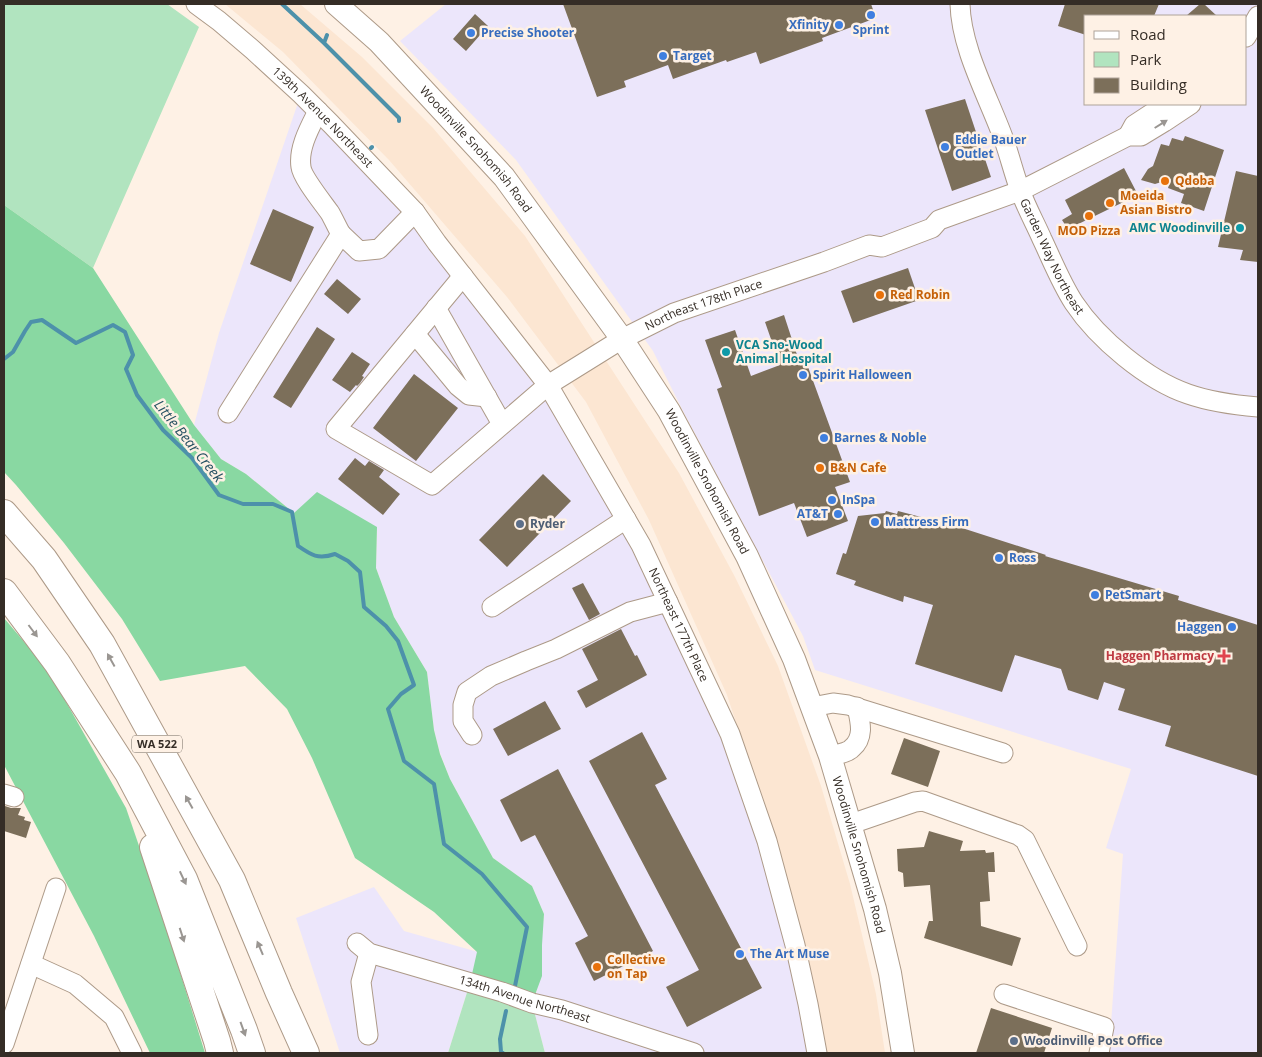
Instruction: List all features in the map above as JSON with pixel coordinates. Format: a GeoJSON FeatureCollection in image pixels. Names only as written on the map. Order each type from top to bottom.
{"type":"FeatureCollection","features":[{"type":"Feature","properties":{"kind":"highway","name":"WA 522"},"geometry":{"type":"LineString","coordinates":[[4,513],[44,559],[102,644],[232,880],[279,993],[298,1053]]}},
{"type":"Feature","properties":{"kind":"highway","name":"WA 522"},"geometry":{"type":"LineString","coordinates":[[4,592],[58,663],[128,773],[184,879],[252,1053]]}},
{"type":"Feature","properties":{"kind":"highway"},"geometry":{"type":"LineString","coordinates":[[128,773],[220,1053]]}},
{"type":"Feature","properties":{"kind":"highway"},"geometry":{"type":"LineString","coordinates":[[279,993],[306,1053]]}},
{"type":"Feature","properties":{"kind":"main road","name":"Woodinville Snohomish Road"},"geometry":{"type":"LineString","coordinates":[[336,4],[379,42],[504,178],[622,339],[669,411],[747,556],[794,659],[812,706],[830,756],[875,909],[890,973],[904,1053]]}},
{"type":"Feature","properties":{"kind":"street","name":"139th Avenue Northeast"},"geometry":{"type":"LineString","coordinates":[[196,4],[253,50],[318,111],[415,212],[437,243]]}},
{"type":"Feature","properties":{"kind":"street","name":"Garden Way Northeast"},"geometry":{"type":"LineString","coordinates":[[960,4],[961,16],[972,60],[1004,140],[1020,191],[1058,274],[1074,303],[1097,331],[1130,361],[1156,378],[1187,394],[1228,404],[1258,407]]}},
{"type":"Feature","properties":{"kind":"street"},"geometry":{"type":"LineString","coordinates":[[1247,35],[1258,16]]}},
{"type":"Feature","properties":{"kind":"street"},"geometry":{"type":"LineString","coordinates":[[1164,105],[1134,125],[1128,136],[1141,136],[1190,105]]}},
{"type":"Feature","properties":{"kind":"street"},"geometry":{"type":"LineString","coordinates":[[318,111],[302,146],[301,168],[341,234],[359,251],[379,249],[415,212]]}},
{"type":"Feature","properties":{"kind":"street","name":"Northeast 178th Place"},"geometry":{"type":"LineString","coordinates":[[415,334],[336,429],[432,485],[548,385],[622,339],[674,313],[824,262],[869,244],[882,247],[932,228],[939,220],[1020,191],[1128,136]]}},
{"type":"Feature","properties":{"kind":"street"},"geometry":{"type":"LineString","coordinates":[[228,413],[341,234]]}},
{"type":"Feature","properties":{"kind":"street","name":"Northeast 177th Place"},"geometry":{"type":"LineString","coordinates":[[437,243],[548,385],[641,545],[730,734],[767,841],[795,945],[817,1053]]}},
{"type":"Feature","properties":{"kind":"street"},"geometry":{"type":"LineString","coordinates":[[463,276],[415,334],[458,386],[469,395],[487,397]]}},
{"type":"Feature","properties":{"kind":"street"},"geometry":{"type":"LineString","coordinates":[[436,308],[502,424]]}},
{"type":"Feature","properties":{"kind":"street"},"geometry":{"type":"LineString","coordinates":[[492,607],[626,519]]}},
{"type":"Feature","properties":{"kind":"street"},"geometry":{"type":"LineString","coordinates":[[472,735],[463,721],[463,705],[467,692],[491,676],[556,649],[630,612],[668,602]]}},
{"type":"Feature","properties":{"kind":"street"},"geometry":{"type":"LineString","coordinates":[[812,706],[834,703],[857,707],[1003,753]]}},
{"type":"Feature","properties":{"kind":"street"},"geometry":{"type":"LineString","coordinates":[[830,756],[852,749],[859,737],[861,728],[857,707]]}},
{"type":"Feature","properties":{"kind":"street"},"geometry":{"type":"LineString","coordinates":[[851,824],[915,802],[924,801],[1018,835],[1025,840],[1077,946]]}},
{"type":"Feature","properties":{"kind":"street"},"geometry":{"type":"LineString","coordinates":[[4,1044],[56,888]]}},
{"type":"Feature","properties":{"kind":"street","name":"134th Avenue Northeast"},"geometry":{"type":"LineString","coordinates":[[368,1035],[361,982],[363,948],[694,1053]]}},
{"type":"Feature","properties":{"kind":"street"},"geometry":{"type":"LineString","coordinates":[[31,964],[74,984],[114,1017],[132,1053]]}},
{"type":"Feature","properties":{"kind":"street"},"geometry":{"type":"LineString","coordinates":[[1004,994],[1104,1027],[1099,1053]]}},
{"type":"Feature","properties":{"kind":"shaded area"},"geometry":{"type":"Polygon","coordinates":[[[225,4],[300,4],[362,57],[433,128],[525,236],[679,473],[735,577],[778,666],[821,786],[850,884],[876,994],[885,1053],[824,1053],[770,824],[727,695],[649,520],[586,402],[507,297],[389,160],[283,52],[225,4]]]}},
{"type":"Feature","properties":{"kind":"shaded area"},"geometry":{"type":"Polygon","coordinates":[[[446,4],[1258,4],[1258,1053],[1109,1053],[1123,854],[1106,848],[1131,769],[815,670],[803,636],[653,351],[516,160],[400,41],[446,4]]]}},
{"type":"Feature","properties":{"kind":"shaded area"},"geometry":{"type":"Polygon","coordinates":[[[301,94],[331,124],[548,385],[730,734],[817,1053],[545,1053],[532,1003],[537,990],[544,914],[532,886],[493,858],[450,779],[434,730],[427,672],[394,617],[376,568],[377,527],[294,513],[246,474],[221,459],[194,425],[219,333],[301,94]]]}},
{"type":"Feature","properties":{"kind":"shaded area"},"geometry":{"type":"Polygon","coordinates":[[[374,887],[404,931],[478,952],[448,1053],[340,1053],[296,918],[374,887]]]}},
{"type":"Feature","properties":{"kind":"green space"},"geometry":{"type":"Polygon","coordinates":[[[4,4],[167,4],[199,27],[93,268],[4,205],[4,4]]]}},
{"type":"Feature","properties":{"kind":"green space"},"geometry":{"type":"Polygon","coordinates":[[[4,205],[93,268],[194,425],[221,459],[246,474],[294,513],[317,492],[377,527],[376,568],[394,617],[427,672],[434,730],[440,754],[450,779],[493,858],[532,886],[544,914],[542,976],[532,1003],[470,983],[477,952],[434,912],[355,858],[312,758],[287,709],[245,666],[160,681],[122,619],[64,543],[4,472],[4,205]]]}},
{"type":"Feature","properties":{"kind":"green space"},"geometry":{"type":"Polygon","coordinates":[[[4,618],[48,670],[126,808],[159,904],[205,1053],[150,1053],[94,936],[4,765],[4,618]]]}},
{"type":"Feature","properties":{"kind":"green space"},"geometry":{"type":"Polygon","coordinates":[[[470,983],[532,1003],[545,1053],[448,1053],[470,983]]]}},
{"type":"Feature","properties":{"kind":"building","name":"Target"},"geometry":{"type":"Polygon","coordinates":[[[563,4],[871,4],[876,18],[822,38],[823,41],[760,64],[756,52],[727,62],[726,60],[673,79],[668,65],[624,81],[626,87],[597,97],[563,4]]]}},
{"type":"Feature","properties":{"kind":"building"},"geometry":{"type":"Polygon","coordinates":[[[1065,4],[1159,4],[1154,15],[1084,15],[1084,34],[1058,26],[1065,4]]]}},
{"type":"Feature","properties":{"kind":"building"},"geometry":{"type":"Polygon","coordinates":[[[1200,4],[1204,4],[1216,15],[1187,15],[1200,4]]]}},
{"type":"Feature","properties":{"kind":"building","name":"Precise Shooter"},"geometry":{"type":"Polygon","coordinates":[[[475,14],[488,26],[466,51],[453,39],[475,14]]]}},
{"type":"Feature","properties":{"kind":"building"},"geometry":{"type":"Polygon","coordinates":[[[965,99],[991,177],[952,191],[925,110],[965,99]]]}},
{"type":"Feature","properties":{"kind":"building"},"geometry":{"type":"Polygon","coordinates":[[[1185,136],[1224,150],[1204,211],[1181,203],[1184,194],[1168,188],[1171,179],[1155,184],[1141,180],[1148,169],[1153,166],[1161,144],[1169,146],[1172,138],[1183,141],[1185,136]]]}},
{"type":"Feature","properties":{"kind":"building"},"geometry":{"type":"Polygon","coordinates":[[[1124,168],[1138,195],[1068,229],[1062,220],[1072,214],[1065,200],[1124,168]]]}},
{"type":"Feature","properties":{"kind":"building","name":"AMC Woodinville"},"geometry":{"type":"Polygon","coordinates":[[[1236,171],[1258,176],[1258,262],[1240,260],[1243,250],[1218,247],[1236,171]]]}},
{"type":"Feature","properties":{"kind":"building"},"geometry":{"type":"Polygon","coordinates":[[[273,209],[314,227],[291,282],[250,264],[273,209]]]}},
{"type":"Feature","properties":{"kind":"building","name":"Red Robin"},"geometry":{"type":"Polygon","coordinates":[[[908,268],[919,300],[853,323],[841,291],[908,268]]]}},
{"type":"Feature","properties":{"kind":"building"},"geometry":{"type":"Polygon","coordinates":[[[337,279],[361,299],[348,314],[324,294],[337,279]]]}},
{"type":"Feature","properties":{"kind":"building"},"geometry":{"type":"Polygon","coordinates":[[[784,315],[798,358],[804,356],[850,482],[835,487],[848,521],[807,537],[794,503],[759,516],[717,389],[722,387],[705,340],[735,330],[751,376],[780,365],[765,322],[784,315]]]}},
{"type":"Feature","properties":{"kind":"building"},"geometry":{"type":"Polygon","coordinates":[[[317,327],[335,339],[291,408],[273,397],[317,327]]]}},
{"type":"Feature","properties":{"kind":"building"},"geometry":{"type":"Polygon","coordinates":[[[352,352],[370,364],[360,383],[350,392],[332,380],[352,352]]]}},
{"type":"Feature","properties":{"kind":"building"},"geometry":{"type":"Polygon","coordinates":[[[414,374],[458,408],[416,461],[373,428],[414,374]]]}},
{"type":"Feature","properties":{"kind":"building"},"geometry":{"type":"Polygon","coordinates":[[[355,458],[365,466],[369,461],[384,470],[379,477],[400,494],[383,515],[338,479],[355,458]]]}},
{"type":"Feature","properties":{"kind":"building"},"geometry":{"type":"Polygon","coordinates":[[[543,474],[571,501],[507,567],[479,540],[543,474]]]}},
{"type":"Feature","properties":{"kind":"building"},"geometry":{"type":"Polygon","coordinates":[[[886,511],[897,514],[898,511],[959,527],[1045,556],[1179,596],[1178,600],[1258,625],[1258,776],[1165,746],[1171,726],[1118,710],[1125,689],[1104,682],[1098,700],[1068,690],[1061,669],[1015,655],[1002,692],[915,664],[933,605],[904,596],[903,602],[854,585],[856,581],[836,574],[843,553],[846,554],[858,516],[885,513],[886,511]]]}},
{"type":"Feature","properties":{"kind":"building"},"geometry":{"type":"Polygon","coordinates":[[[583,583],[600,614],[589,620],[572,588],[583,583]]]}},
{"type":"Feature","properties":{"kind":"building"},"geometry":{"type":"Polygon","coordinates":[[[621,629],[647,675],[586,708],[577,691],[598,680],[582,649],[621,629]]]}},
{"type":"Feature","properties":{"kind":"building"},"geometry":{"type":"Polygon","coordinates":[[[545,701],[561,729],[508,756],[493,729],[545,701]]]}},
{"type":"Feature","properties":{"kind":"building"},"geometry":{"type":"Polygon","coordinates":[[[642,732],[667,779],[655,785],[762,988],[687,1027],[666,987],[699,970],[589,761],[642,732]]]}},
{"type":"Feature","properties":{"kind":"building"},"geometry":{"type":"Polygon","coordinates":[[[904,738],[940,751],[928,787],[891,774],[904,738]]]}},
{"type":"Feature","properties":{"kind":"building"},"geometry":{"type":"Polygon","coordinates":[[[558,769],[653,951],[594,981],[575,943],[588,936],[535,835],[521,842],[500,800],[558,769]]]}},
{"type":"Feature","properties":{"kind":"building"},"geometry":{"type":"Polygon","coordinates":[[[5,806],[21,808],[18,815],[25,817],[24,820],[31,822],[26,838],[4,831],[5,806]]]}},
{"type":"Feature","properties":{"kind":"building"},"geometry":{"type":"Polygon","coordinates":[[[929,831],[963,841],[960,851],[985,850],[986,853],[994,852],[995,872],[988,872],[990,901],[980,902],[981,926],[1021,938],[1012,966],[924,938],[929,921],[933,921],[930,885],[904,887],[903,873],[898,871],[897,849],[924,847],[929,831]]]}},
{"type":"Feature","properties":{"kind":"building","name":"Woodinville Post Office"},"geometry":{"type":"Polygon","coordinates":[[[991,1008],[1052,1028],[1044,1053],[976,1053],[991,1008]]]}},
{"type":"Feature","properties":{"kind":"waterway"},"geometry":{"type":"LineString","coordinates":[[282,4],[324,43]]}},
{"type":"Feature","properties":{"kind":"waterway"},"geometry":{"type":"LineString","coordinates":[[327,35],[324,43],[399,118],[399,121]]}},
{"type":"Feature","properties":{"kind":"waterway","name":"Little Bear Creek"},"geometry":{"type":"LineString","coordinates":[[4,359],[13,352],[31,322],[42,320],[76,343],[113,325],[125,332],[133,355],[126,369],[137,395],[163,430],[192,458],[219,495],[243,504],[273,504],[292,512],[298,546],[315,556],[324,557],[335,554],[348,561],[360,572],[364,607],[386,626],[398,641],[414,685],[401,694],[388,709],[404,761],[434,784],[444,844],[482,874],[527,927],[515,986]]}},
{"type":"Feature","properties":{"kind":"waterway","name":"Little Bear Creek"},"geometry":{"type":"LineString","coordinates":[[503,1053],[501,1052],[500,1039],[506,1011]]}},
{"type":"Feature","properties":{"kind":"place","name":"Sprint"},"geometry":{"type":"Point","coordinates":[871,15]}},
{"type":"Feature","properties":{"kind":"place","name":"Xfinity"},"geometry":{"type":"Point","coordinates":[839,25]}},
{"type":"Feature","properties":{"kind":"place","name":"Precise Shooter"},"geometry":{"type":"Point","coordinates":[471,33]}},
{"type":"Feature","properties":{"kind":"place","name":"Target"},"geometry":{"type":"Point","coordinates":[663,56]}},
{"type":"Feature","properties":{"kind":"place","name":"Eddie Bauer Outlet"},"geometry":{"type":"Point","coordinates":[945,147]}},
{"type":"Feature","properties":{"kind":"place","name":"Qdoba"},"geometry":{"type":"Point","coordinates":[1165,181]}},
{"type":"Feature","properties":{"kind":"place","name":"Moeida Asian Bistro"},"geometry":{"type":"Point","coordinates":[1110,203]}},
{"type":"Feature","properties":{"kind":"place","name":"MOD Pizza"},"geometry":{"type":"Point","coordinates":[1089,216]}},
{"type":"Feature","properties":{"kind":"place","name":"AMC Woodinville"},"geometry":{"type":"Point","coordinates":[1240,228]}},
{"type":"Feature","properties":{"kind":"place","name":"Red Robin"},"geometry":{"type":"Point","coordinates":[880,295]}},
{"type":"Feature","properties":{"kind":"place","name":"VCA Sno-Wood Animal Hospital"},"geometry":{"type":"Point","coordinates":[726,352]}},
{"type":"Feature","properties":{"kind":"place","name":"Spirit Halloween"},"geometry":{"type":"Point","coordinates":[803,375]}},
{"type":"Feature","properties":{"kind":"place","name":"Barnes & Noble"},"geometry":{"type":"Point","coordinates":[824,438]}},
{"type":"Feature","properties":{"kind":"place","name":"B&N Cafe"},"geometry":{"type":"Point","coordinates":[820,468]}},
{"type":"Feature","properties":{"kind":"place","name":"InSpa"},"geometry":{"type":"Point","coordinates":[832,500]}},
{"type":"Feature","properties":{"kind":"place","name":"AT&T"},"geometry":{"type":"Point","coordinates":[838,514]}},
{"type":"Feature","properties":{"kind":"place","name":"Mattress Firm"},"geometry":{"type":"Point","coordinates":[875,522]}},
{"type":"Feature","properties":{"kind":"place","name":"Ryder"},"geometry":{"type":"Point","coordinates":[520,524]}},
{"type":"Feature","properties":{"kind":"place","name":"Ross"},"geometry":{"type":"Point","coordinates":[999,558]}},
{"type":"Feature","properties":{"kind":"place","name":"PetSmart"},"geometry":{"type":"Point","coordinates":[1095,595]}},
{"type":"Feature","properties":{"kind":"place","name":"Haggen"},"geometry":{"type":"Point","coordinates":[1232,627]}},
{"type":"Feature","properties":{"kind":"place","name":"Haggen Pharmacy"},"geometry":{"type":"Point","coordinates":[1224,656]}},
{"type":"Feature","properties":{"kind":"place","name":"The Art Muse"},"geometry":{"type":"Point","coordinates":[740,954]}},
{"type":"Feature","properties":{"kind":"place","name":"Collective on Tap"},"geometry":{"type":"Point","coordinates":[597,967]}},
{"type":"Feature","properties":{"kind":"place","name":"Woodinville Post Office"},"geometry":{"type":"Point","coordinates":[1014,1041]}}]}
